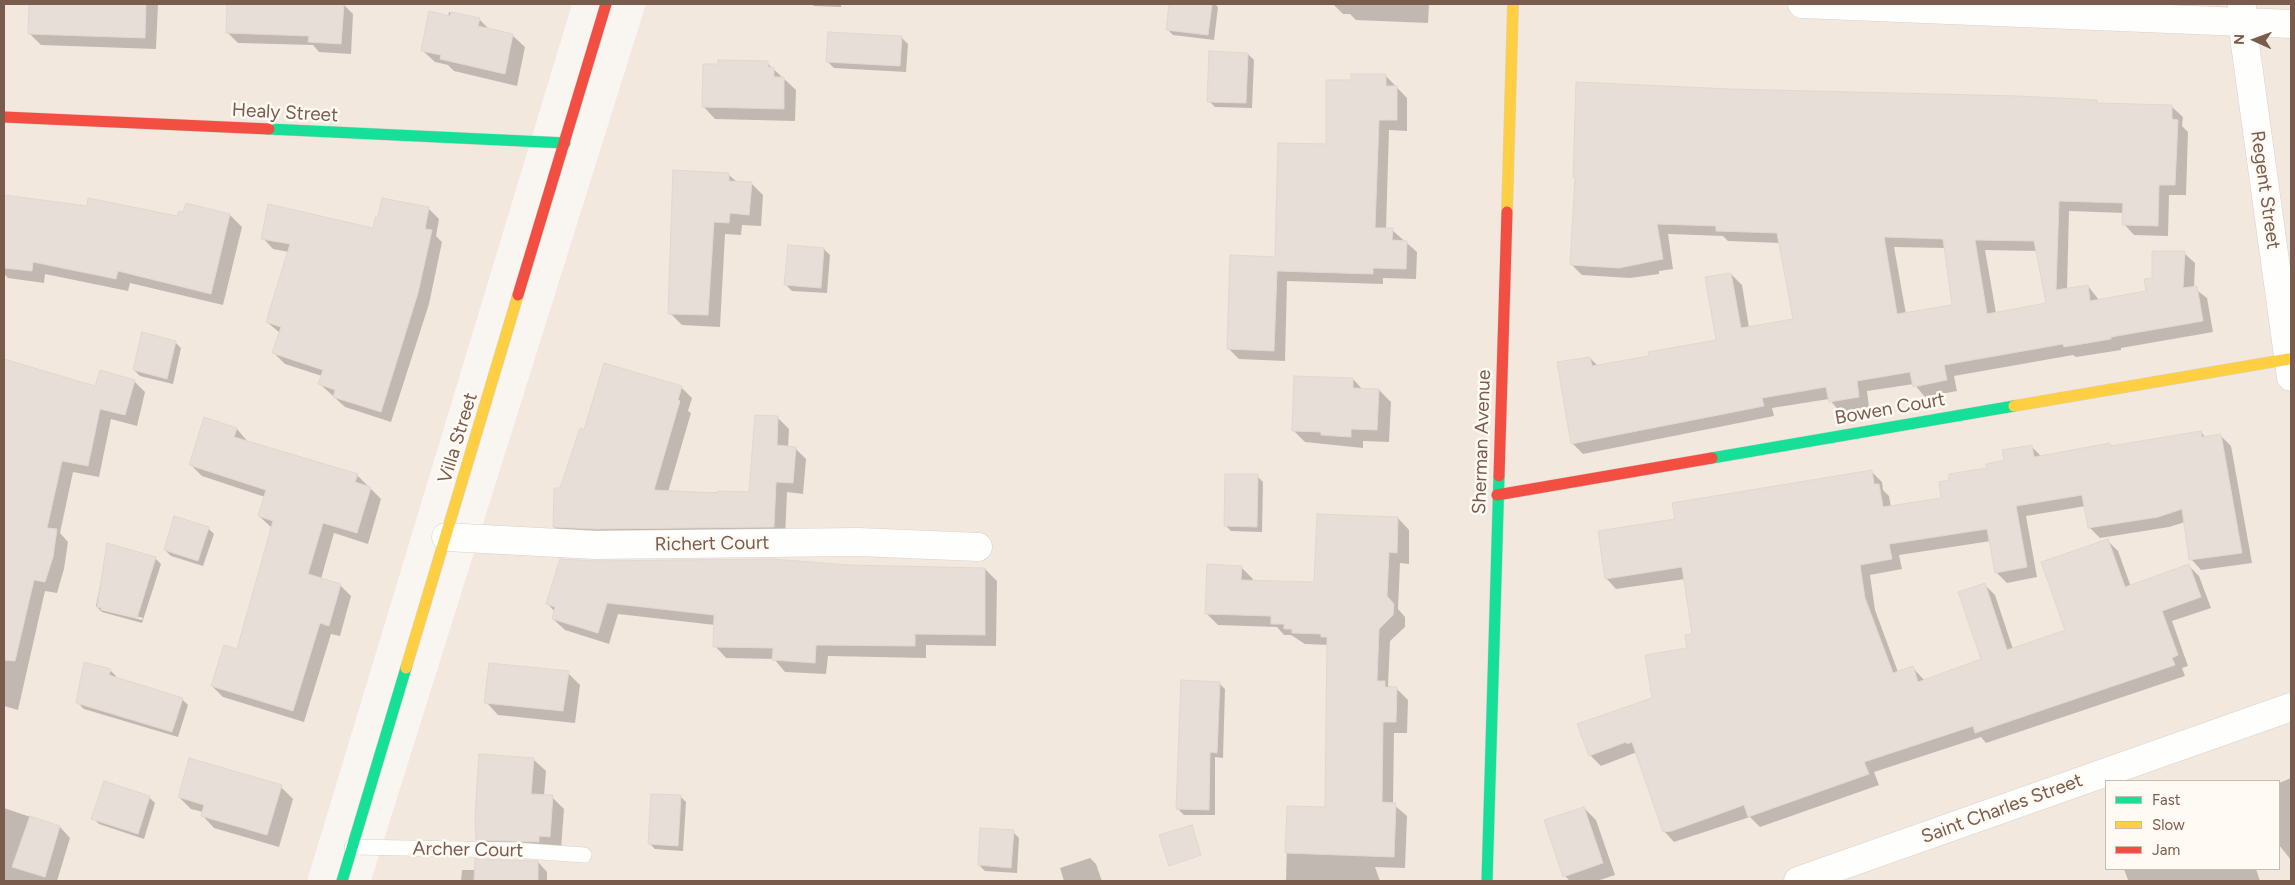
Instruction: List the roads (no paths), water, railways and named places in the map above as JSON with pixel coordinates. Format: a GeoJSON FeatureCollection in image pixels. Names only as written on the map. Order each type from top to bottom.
{"type":"FeatureCollection","features":[{"type":"Feature","properties":{"kind":"street","name":"Villa Street"},"geometry":{"type":"LineString","coordinates":[[342,881],[606,4]]}},
{"type":"Feature","properties":{"kind":"street","name":"Sherman Avenue"},"geometry":{"type":"LineString","coordinates":[[1487,881],[1513,4]]}},
{"type":"Feature","properties":{"kind":"street"},"geometry":{"type":"LineString","coordinates":[[1802,4],[2242,13],[2291,24]]}},
{"type":"Feature","properties":{"kind":"street","name":"Regent Street"},"geometry":{"type":"LineString","coordinates":[[2242,13],[2290,368]]}},
{"type":"Feature","properties":{"kind":"street","name":"Healy Street"},"geometry":{"type":"LineString","coordinates":[[4,117],[565,143]]}},
{"type":"Feature","properties":{"kind":"street","name":"Bowen Court"},"geometry":{"type":"LineString","coordinates":[[1497,495],[2290,368]]}},
{"type":"Feature","properties":{"kind":"street","name":"Richert Court"},"geometry":{"type":"LineString","coordinates":[[446,537],[596,545],[858,542],[978,547]]}},
{"type":"Feature","properties":{"kind":"street","name":"Saint Charles Street"},"geometry":{"type":"LineString","coordinates":[[1798,881],[2291,706]]}},
{"type":"Feature","properties":{"kind":"lane","name":"Archer Court"},"geometry":{"type":"LineString","coordinates":[[352,847],[513,850],[584,854]]}}]}
